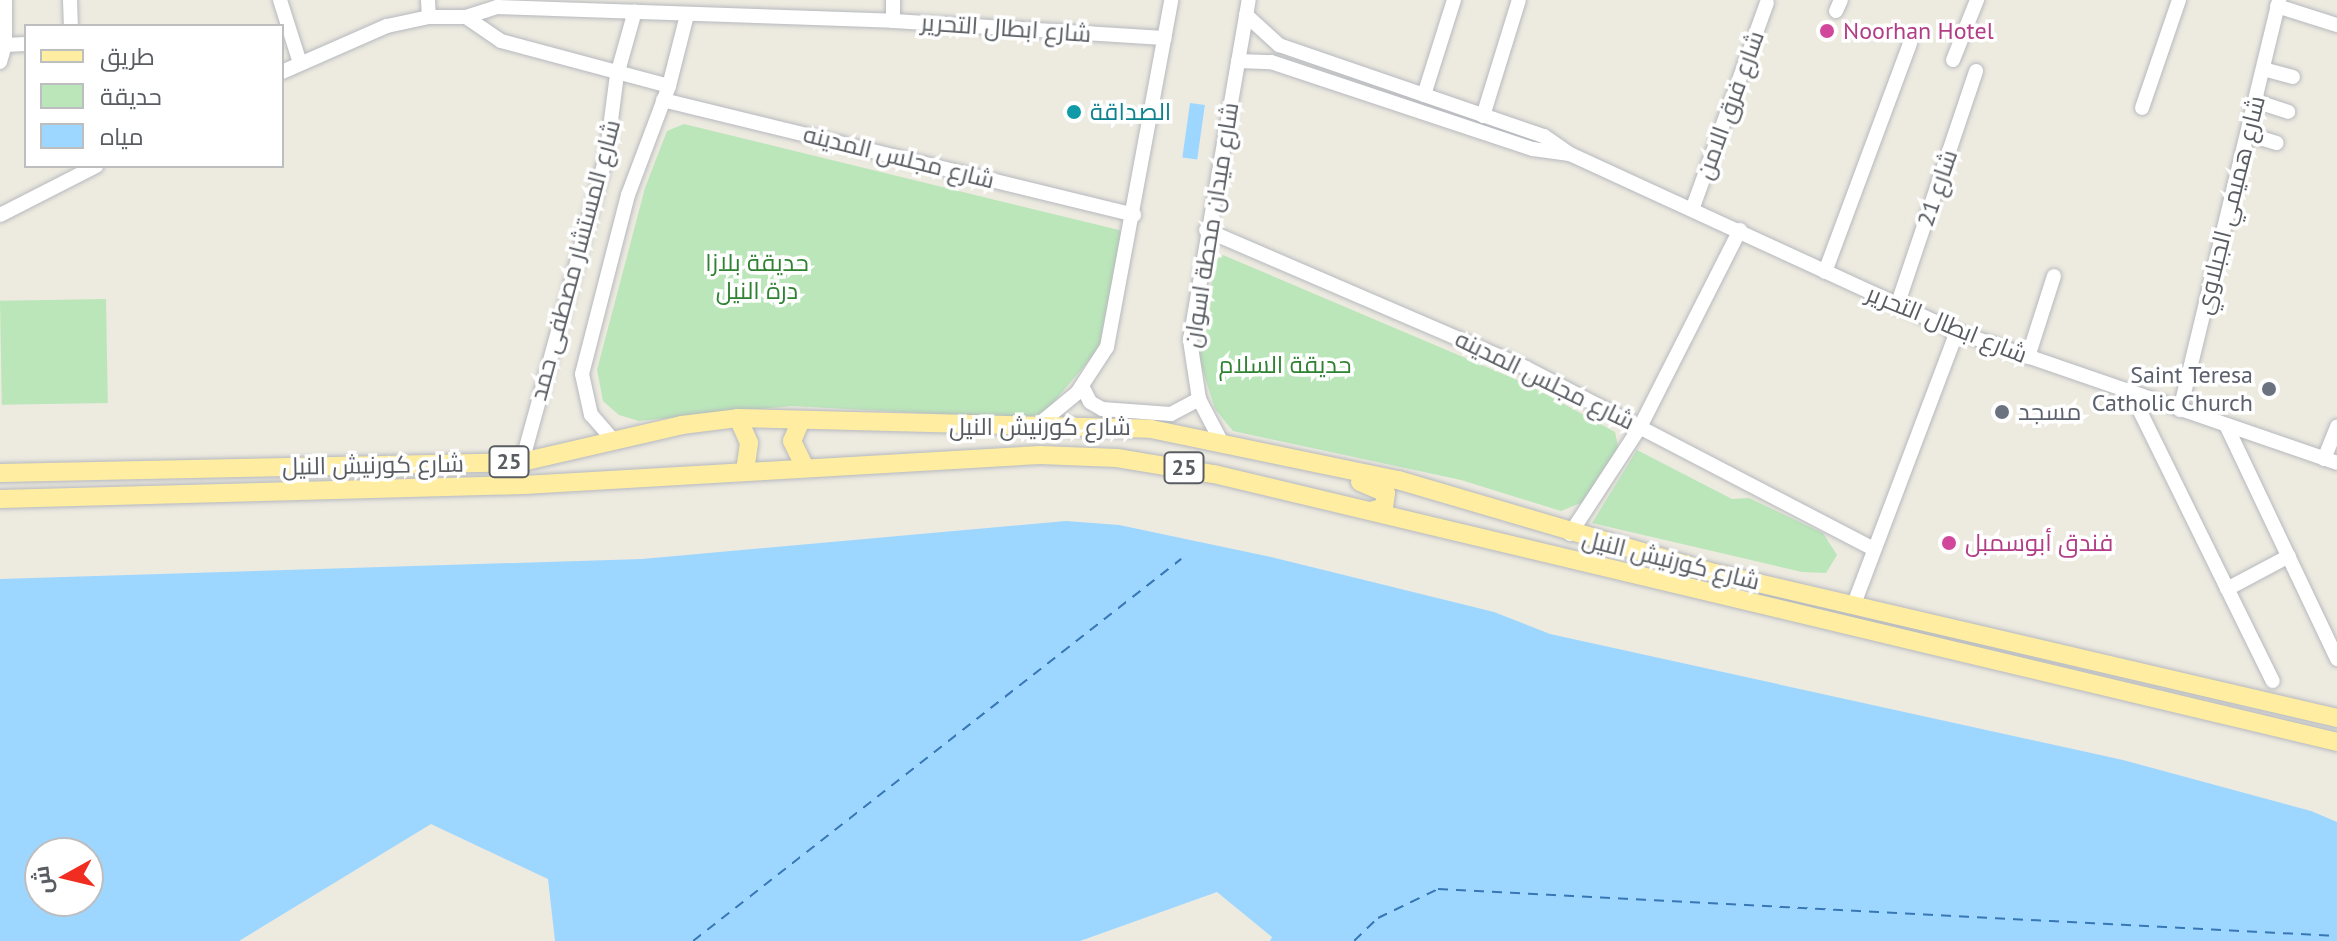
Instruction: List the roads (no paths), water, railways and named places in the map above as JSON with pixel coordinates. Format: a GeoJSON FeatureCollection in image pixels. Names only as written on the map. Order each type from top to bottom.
{"type":"FeatureCollection","features":[{"type":"Feature","properties":{"kind":"main road","name":"شارع كورنيش النيل"},"geometry":{"type":"LineString","coordinates":[[0,473],[522,462],[738,418],[922,427],[1038,425],[1151,429],[1423,487],[1570,534],[2337,718]]}},
{"type":"Feature","properties":{"kind":"main road"},"geometry":{"type":"LineString","coordinates":[[738,418],[749,443],[745,470]]}},
{"type":"Feature","properties":{"kind":"main road"},"geometry":{"type":"LineString","coordinates":[[801,420],[792,441],[804,466]]}},
{"type":"Feature","properties":{"kind":"main road","name":"شارع كورنيش النيل"},"geometry":{"type":"LineString","coordinates":[[0,499],[524,485],[804,466],[1040,455],[1117,458],[1193,470],[1371,511],[2337,742]]}},
{"type":"Feature","properties":{"kind":"main road"},"geometry":{"type":"LineString","coordinates":[[1348,470],[1355,479],[1386,493],[1384,507],[1371,511]]}},
{"type":"Feature","properties":{"kind":"street"},"geometry":{"type":"LineString","coordinates":[[0,62],[5,45],[5,0]]}},
{"type":"Feature","properties":{"kind":"street"},"geometry":{"type":"LineString","coordinates":[[70,0],[71,24]]}},
{"type":"Feature","properties":{"kind":"street"},"geometry":{"type":"LineString","coordinates":[[280,0],[300,63]]}},
{"type":"Feature","properties":{"kind":"street"},"geometry":{"type":"LineString","coordinates":[[428,0],[429,17]]}},
{"type":"Feature","properties":{"kind":"street"},"geometry":{"type":"LineString","coordinates":[[893,0],[893,21]]}},
{"type":"Feature","properties":{"kind":"street"},"geometry":{"type":"LineString","coordinates":[[1038,425],[1082,386],[1107,347],[1134,215],[1171,0]]}},
{"type":"Feature","properties":{"kind":"street","name":"شارع ميدان محطة اسوان"},"geometry":{"type":"LineString","coordinates":[[1223,445],[1199,399],[1190,340],[1206,230],[1249,0]]}},
{"type":"Feature","properties":{"kind":"street"},"geometry":{"type":"LineString","coordinates":[[1424,95],[1454,0]]}},
{"type":"Feature","properties":{"kind":"street"},"geometry":{"type":"LineString","coordinates":[[1483,116],[1519,0]]}},
{"type":"Feature","properties":{"kind":"street"},"geometry":{"type":"LineString","coordinates":[[1953,60],[1977,0]]}},
{"type":"Feature","properties":{"kind":"street"},"geometry":{"type":"LineString","coordinates":[[2142,108],[2179,0]]}},
{"type":"Feature","properties":{"kind":"street","name":"شارع فرق الامن"},"geometry":{"type":"LineString","coordinates":[[1693,207],[1767,3]]}},
{"type":"Feature","properties":{"kind":"street"},"geometry":{"type":"LineString","coordinates":[[2278,3],[2337,25]]}},
{"type":"Feature","properties":{"kind":"street","name":"شارع هميمي الجبلاوي"},"geometry":{"type":"LineString","coordinates":[[2180,410],[2278,3]]}},
{"type":"Feature","properties":{"kind":"street","name":"شارع ابطال التحرير"},"geometry":{"type":"LineString","coordinates":[[284,71],[387,26],[429,17],[466,17],[497,7],[587,4],[687,15],[893,21],[1164,38]]}},
{"type":"Feature","properties":{"kind":"street","name":"شارع المستشار مصطفى حمد"},"geometry":{"type":"LineString","coordinates":[[522,462],[606,158],[617,75],[635,11]]}},
{"type":"Feature","properties":{"kind":"street","name":"شارع المستشار مصطفى حمد"},"geometry":{"type":"LineString","coordinates":[[614,441],[591,415],[582,374],[628,195],[666,93],[687,15]]}},
{"type":"Feature","properties":{"kind":"street","name":"شارع ابطال التحرير"},"geometry":{"type":"LineString","coordinates":[[1246,15],[1279,45],[1544,136],[1570,154],[1693,207],[1957,332],[2330,461]]}},
{"type":"Feature","properties":{"kind":"street"},"geometry":{"type":"LineString","coordinates":[[466,17],[491,37],[666,93]]}},
{"type":"Feature","properties":{"kind":"street"},"geometry":{"type":"LineString","coordinates":[[1825,272],[1910,43]]}},
{"type":"Feature","properties":{"kind":"street"},"geometry":{"type":"LineString","coordinates":[[5,45],[24,44]]}},
{"type":"Feature","properties":{"kind":"street","name":"شارع ابطال التحرير"},"geometry":{"type":"LineString","coordinates":[[1238,61],[1271,62],[1533,149],[1570,154]]}},
{"type":"Feature","properties":{"kind":"street"},"geometry":{"type":"LineString","coordinates":[[2263,69],[2293,77]]}},
{"type":"Feature","properties":{"kind":"street","name":"شارع 21"},"geometry":{"type":"LineString","coordinates":[[1897,306],[1976,71]]}},
{"type":"Feature","properties":{"kind":"street","name":"شارع مجلس المدينه"},"geometry":{"type":"LineString","coordinates":[[666,93],[1134,215]]}},
{"type":"Feature","properties":{"kind":"street"},"geometry":{"type":"LineString","coordinates":[[2255,101],[2288,112]]}},
{"type":"Feature","properties":{"kind":"street"},"geometry":{"type":"LineString","coordinates":[[2247,134],[2277,143]]}},
{"type":"Feature","properties":{"kind":"street"},"geometry":{"type":"LineString","coordinates":[[0,215],[92,168]]}},
{"type":"Feature","properties":{"kind":"street","name":"شارع مجلس المدينه"},"geometry":{"type":"LineString","coordinates":[[1206,230],[1428,323],[1640,427],[1874,549]]}},
{"type":"Feature","properties":{"kind":"street"},"geometry":{"type":"LineString","coordinates":[[1570,534],[1640,427],[1740,230]]}},
{"type":"Feature","properties":{"kind":"street"},"geometry":{"type":"LineString","coordinates":[[2028,357],[2054,276]]}},
{"type":"Feature","properties":{"kind":"street"},"geometry":{"type":"LineString","coordinates":[[1854,604],[1957,332]]}},
{"type":"Feature","properties":{"kind":"street"},"geometry":{"type":"LineString","coordinates":[[1082,386],[1090,402],[1102,409],[1171,414],[1199,399]]}},
{"type":"Feature","properties":{"kind":"street"},"geometry":{"type":"LineString","coordinates":[[2131,393],[2273,681]]}},
{"type":"Feature","properties":{"kind":"street"},"geometry":{"type":"LineString","coordinates":[[2330,461],[2337,426]]}},
{"type":"Feature","properties":{"kind":"street"},"geometry":{"type":"LineString","coordinates":[[2227,427],[2337,659]]}},
{"type":"Feature","properties":{"kind":"street"},"geometry":{"type":"LineString","coordinates":[[2227,589],[2289,556]]}},
{"type":"Feature","properties":{"kind":"water"},"geometry":{"type":"Polygon","coordinates":[[[1190,103],[1205,105],[1197,160],[1182,157],[1190,103]]]}},
{"type":"Feature","properties":{"kind":"water"},"geometry":{"type":"Polygon","coordinates":[[[1066,521],[1119,525],[1271,557],[1494,612],[1550,634],[2123,760],[2311,811],[2337,822],[2337,941],[1270,941],[1272,937],[1217,892],[1080,941],[555,941],[548,879],[431,824],[239,941],[0,941],[0,579],[642,559],[1066,521]]]}},
{"type":"Feature","properties":{"kind":"place","name":"Noorhan Hotel"},"geometry":{"type":"Point","coordinates":[1827,31]}},
{"type":"Feature","properties":{"kind":"place","name":"الصداقة"},"geometry":{"type":"Point","coordinates":[1074,112]}},
{"type":"Feature","properties":{"kind":"place","name":"Saint Teresa Catholic Church"},"geometry":{"type":"Point","coordinates":[2269,389]}},
{"type":"Feature","properties":{"kind":"place","name":"مسجد"},"geometry":{"type":"Point","coordinates":[2002,412]}},
{"type":"Feature","properties":{"kind":"place","name":"فندق أبوسمبل"},"geometry":{"type":"Point","coordinates":[1949,543]}},
{"type":"Feature","properties":{"kind":"park label","name":"حديقة بلازا درة النيل"},"geometry":{"type":"Point","coordinates":[757,277]}},
{"type":"Feature","properties":{"kind":"park label","name":"حديقة السلام"},"geometry":{"type":"Point","coordinates":[1285,365]}}]}
